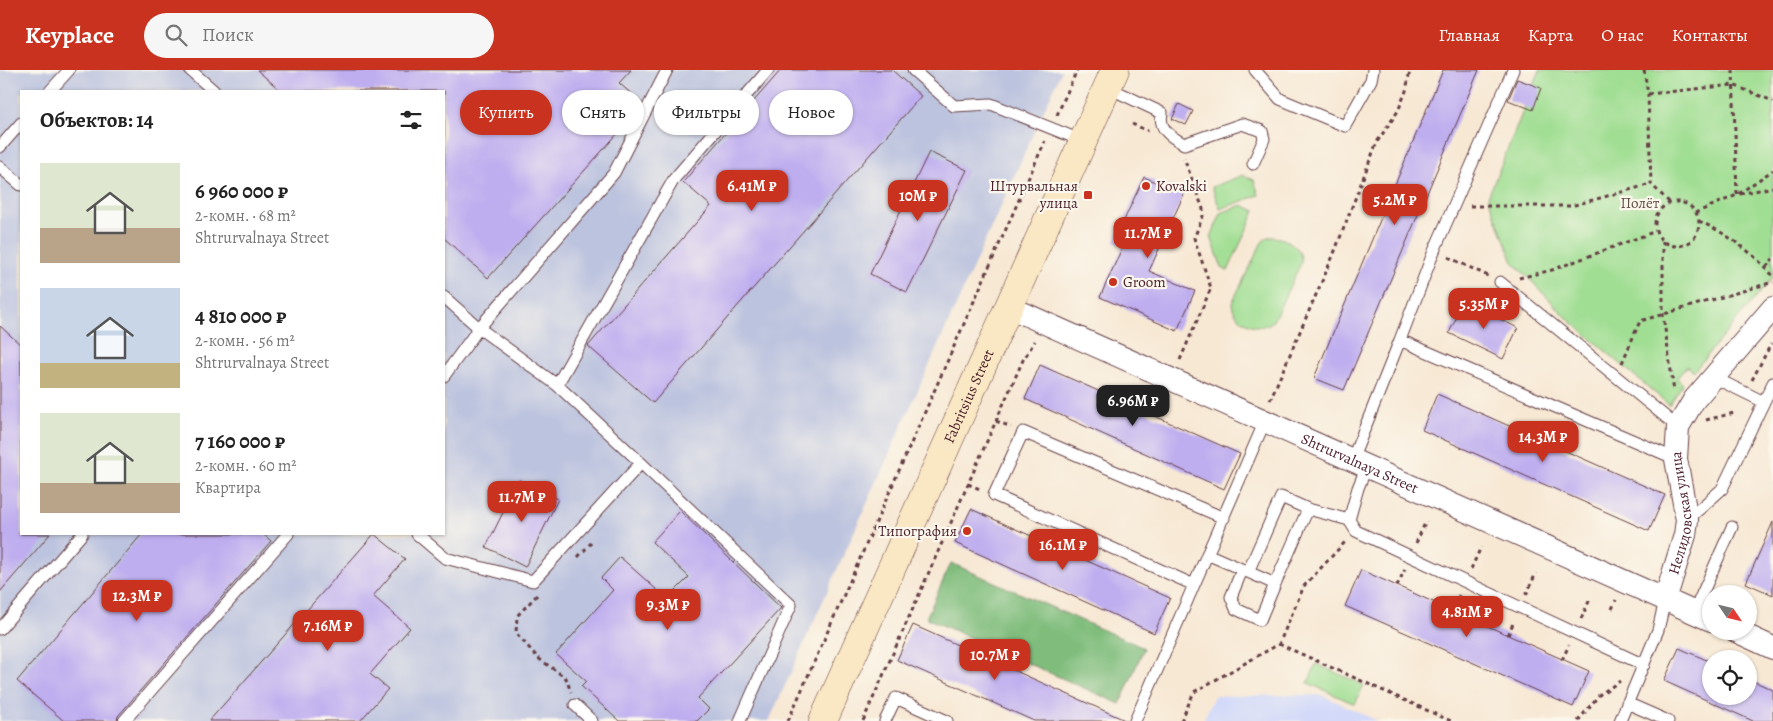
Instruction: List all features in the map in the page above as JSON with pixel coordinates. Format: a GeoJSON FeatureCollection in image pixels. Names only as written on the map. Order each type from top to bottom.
{"type":"FeatureCollection","features":[{"type":"Feature","properties":{"kind":"main road","name":"Fabritsius Street"},"geometry":{"type":"LineString","coordinates":[[823,721],[1111,78]]}},
{"type":"Feature","properties":{"kind":"street","name":"Shtrurvalnaya Street"},"geometry":{"type":"LineString","coordinates":[[1009,307],[1268,411],[1359,463],[1702,616]]}},
{"type":"Feature","properties":{"kind":"street","name":"Нелидовская улица"},"geometry":{"type":"LineString","coordinates":[[1665,600],[1685,535],[1687,520],[1676,459],[1678,427],[1694,400],[1773,308]]}},
{"type":"Feature","properties":{"kind":"street"},"geometry":{"type":"LineString","coordinates":[[1756,640],[1773,648]]}},
{"type":"Feature","properties":{"kind":"lane"},"geometry":{"type":"LineString","coordinates":[[51,90],[69,70]]}},
{"type":"Feature","properties":{"kind":"lane"},"geometry":{"type":"LineString","coordinates":[[190,70],[213,90]]}},
{"type":"Feature","properties":{"kind":"lane"},"geometry":{"type":"LineString","coordinates":[[445,375],[479,328],[614,173],[667,70]]}},
{"type":"Feature","properties":{"kind":"lane"},"geometry":{"type":"LineString","coordinates":[[557,385],[674,179],[768,70]]}},
{"type":"Feature","properties":{"kind":"lane"},"geometry":{"type":"LineString","coordinates":[[913,70],[954,106],[991,104],[1083,141]]}},
{"type":"Feature","properties":{"kind":"lane"},"geometry":{"type":"LineString","coordinates":[[1255,70],[1280,99],[1345,126],[1371,80],[1373,70]]}},
{"type":"Feature","properties":{"kind":"lane"},"geometry":{"type":"LineString","coordinates":[[1349,520],[1358,488],[1359,463],[1400,340],[1434,251],[1513,70]]}},
{"type":"Feature","properties":{"kind":"lane"},"geometry":{"type":"LineString","coordinates":[[1111,78],[1162,113],[1161,122],[1164,130],[1174,139],[1184,144],[1242,124],[1262,131],[1264,139],[1253,164]]}},
{"type":"Feature","properties":{"kind":"lane"},"geometry":{"type":"LineString","coordinates":[[0,147],[20,124]]}},
{"type":"Feature","properties":{"kind":"lane"},"geometry":{"type":"LineString","coordinates":[[0,167],[20,184]]}},
{"type":"Feature","properties":{"kind":"lane"},"geometry":{"type":"LineString","coordinates":[[1500,282],[1678,427]]}},
{"type":"Feature","properties":{"kind":"lane"},"geometry":{"type":"LineString","coordinates":[[445,298],[479,328],[557,385],[792,605],[740,721]]}},
{"type":"Feature","properties":{"kind":"lane"},"geometry":{"type":"LineString","coordinates":[[1400,340],[1676,459]]}},
{"type":"Feature","properties":{"kind":"lane"},"geometry":{"type":"LineString","coordinates":[[1713,377],[1764,402]]}},
{"type":"Feature","properties":{"kind":"lane"},"geometry":{"type":"LineString","coordinates":[[1687,520],[1722,488],[1773,383]]}},
{"type":"Feature","properties":{"kind":"lane"},"geometry":{"type":"LineString","coordinates":[[1135,721],[1224,518],[1268,411]]}},
{"type":"Feature","properties":{"kind":"lane"},"geometry":{"type":"LineString","coordinates":[[1194,585],[994,495],[1023,432],[1224,518]]}},
{"type":"Feature","properties":{"kind":"lane"},"geometry":{"type":"LineString","coordinates":[[419,535],[445,558],[533,581],[641,463]]}},
{"type":"Feature","properties":{"kind":"lane"},"geometry":{"type":"LineString","coordinates":[[1308,509],[1260,620],[1236,609],[1230,597],[1245,571],[1281,497],[1308,509],[1349,520],[1356,531],[1644,665]]}},
{"type":"Feature","properties":{"kind":"lane"},"geometry":{"type":"LineString","coordinates":[[1713,585],[1732,527]]}},
{"type":"Feature","properties":{"kind":"lane"},"geometry":{"type":"LineString","coordinates":[[0,629],[81,535]]}},
{"type":"Feature","properties":{"kind":"lane"},"geometry":{"type":"LineString","coordinates":[[124,721],[287,535]]}},
{"type":"Feature","properties":{"kind":"lane"},"geometry":{"type":"LineString","coordinates":[[1207,554],[1275,584]]}},
{"type":"Feature","properties":{"kind":"lane"},"geometry":{"type":"LineString","coordinates":[[1620,721],[1658,630],[1665,600]]}},
{"type":"Feature","properties":{"kind":"lane"},"geometry":{"type":"LineString","coordinates":[[885,721],[896,698],[948,721]]}},
{"type":"Feature","properties":{"kind":"lane"},"geometry":{"type":"LineString","coordinates":[[1628,703],[1668,721]]}},
{"type":"Feature","properties":{"kind":"lane"},"geometry":{"type":"LineString","coordinates":[[575,704],[592,721]]}},
{"type":"Feature","properties":{"kind":"path"},"geometry":{"type":"LineString","coordinates":[[788,721],[1077,70]]}},
{"type":"Feature","properties":{"kind":"path"},"geometry":{"type":"LineString","coordinates":[[1268,411],[1377,142],[1398,111],[1406,91],[1410,70]]}},
{"type":"Feature","properties":{"kind":"path"},"geometry":{"type":"LineString","coordinates":[[1644,70],[1648,94],[1651,184],[1670,204]]}},
{"type":"Feature","properties":{"kind":"path"},"geometry":{"type":"LineString","coordinates":[[1733,70],[1737,195]]}},
{"type":"Feature","properties":{"kind":"path"},"geometry":{"type":"LineString","coordinates":[[1648,94],[1733,85],[1773,101]]}},
{"type":"Feature","properties":{"kind":"path"},"geometry":{"type":"LineString","coordinates":[[1180,360],[1211,288],[1194,238],[1203,216],[1203,209],[1181,154]]}},
{"type":"Feature","properties":{"kind":"path"},"geometry":{"type":"LineString","coordinates":[[1737,195],[1773,170]]}},
{"type":"Feature","properties":{"kind":"path"},"geometry":{"type":"LineString","coordinates":[[1455,206],[1570,206],[1651,184]]}},
{"type":"Feature","properties":{"kind":"path"},"geometry":{"type":"LineString","coordinates":[[1695,213],[1737,195],[1773,187]]}},
{"type":"Feature","properties":{"kind":"path"},"geometry":{"type":"LineString","coordinates":[[1681,202],[1688,205],[1695,213],[1698,221],[1697,232],[1687,244],[1673,246],[1663,241],[1656,231],[1656,216],[1660,209],[1670,204],[1681,202]]}},
{"type":"Feature","properties":{"kind":"path"},"geometry":{"type":"LineString","coordinates":[[1698,221],[1720,230],[1766,267],[1773,276]]}},
{"type":"Feature","properties":{"kind":"path"},"geometry":{"type":"LineString","coordinates":[[1434,251],[1500,282],[1552,270],[1656,231]]}},
{"type":"Feature","properties":{"kind":"path"},"geometry":{"type":"LineString","coordinates":[[1663,241],[1663,314],[1678,427]]}},
{"type":"Feature","properties":{"kind":"path"},"geometry":{"type":"LineString","coordinates":[[1766,267],[1773,259]]}},
{"type":"Feature","properties":{"kind":"path"},"geometry":{"type":"LineString","coordinates":[[1617,376],[1640,321],[1773,282]]}},
{"type":"Feature","properties":{"kind":"path"},"geometry":{"type":"LineString","coordinates":[[863,721],[1023,360],[1036,339]]}},
{"type":"Feature","properties":{"kind":"path"},"geometry":{"type":"LineString","coordinates":[[1745,394],[1773,340]]}},
{"type":"Feature","properties":{"kind":"path"},"geometry":{"type":"LineString","coordinates":[[1411,556],[1426,521]]}},
{"type":"Feature","properties":{"kind":"path"},"geometry":{"type":"LineString","coordinates":[[1181,721],[1194,692],[1279,644],[1304,586],[1356,531]]}},
{"type":"Feature","properties":{"kind":"path"},"geometry":{"type":"LineString","coordinates":[[577,558],[595,538]]}},
{"type":"Feature","properties":{"kind":"path"},"geometry":{"type":"LineString","coordinates":[[1465,582],[1481,547]]}},
{"type":"Feature","properties":{"kind":"path"},"geometry":{"type":"LineString","coordinates":[[1520,607],[1536,573]]}},
{"type":"Feature","properties":{"kind":"path"},"geometry":{"type":"LineString","coordinates":[[544,588],[517,616],[516,634],[538,658],[566,678],[575,704]]}},
{"type":"Feature","properties":{"kind":"path"},"geometry":{"type":"LineString","coordinates":[[1574,633],[1590,599]]}},
{"type":"Feature","properties":{"kind":"path"},"geometry":{"type":"LineString","coordinates":[[1279,644],[1451,721]]}},
{"type":"Feature","properties":{"kind":"path"},"geometry":{"type":"LineString","coordinates":[[1578,721],[1599,695],[1644,665]]}},
{"type":"Feature","properties":{"kind":"shaded area"},"geometry":{"type":"Polygon","coordinates":[[[0,70],[1062,70],[769,721],[0,721],[0,70]]]}},
{"type":"Feature","properties":{"kind":"shaded area"},"geometry":{"type":"Polygon","coordinates":[[[1322,695],[1377,721],[1203,721],[1214,696],[1322,695]]]}},
{"type":"Feature","properties":{"kind":"green space","name":"Полёт"},"geometry":{"type":"Polygon","coordinates":[[[1540,70],[1773,70],[1773,277],[1694,371],[1687,366],[1677,378],[1683,384],[1669,405],[1569,320],[1513,262],[1488,197],[1540,70]]]}},
{"type":"Feature","properties":{"kind":"green space"},"geometry":{"type":"Polygon","coordinates":[[[1243,175],[1254,180],[1259,195],[1220,209],[1212,187],[1243,175]]]}},
{"type":"Feature","properties":{"kind":"green space"},"geometry":{"type":"Polygon","coordinates":[[[1242,205],[1255,211],[1228,271],[1222,268],[1211,237],[1221,213],[1242,205]]]}},
{"type":"Feature","properties":{"kind":"green space"},"geometry":{"type":"Polygon","coordinates":[[[1268,237],[1280,238],[1291,243],[1299,252],[1301,263],[1273,321],[1267,325],[1254,326],[1248,324],[1237,315],[1232,303],[1262,242],[1268,237]]]}},
{"type":"Feature","properties":{"kind":"green space"},"geometry":{"type":"Polygon","coordinates":[[[951,563],[1144,648],[1120,704],[926,618],[951,563]]]}},
{"type":"Feature","properties":{"kind":"green space"},"geometry":{"type":"Polygon","coordinates":[[[1316,664],[1364,685],[1355,704],[1308,683],[1316,664]]]}},
{"type":"Feature","properties":{"kind":"building"},"geometry":{"type":"Polygon","coordinates":[[[257,70],[631,70],[619,83],[627,90],[562,90],[562,135],[616,135],[488,278],[445,239],[445,90],[280,90],[257,70]]]}},
{"type":"Feature","properties":{"kind":"building"},"geometry":{"type":"Polygon","coordinates":[[[781,70],[892,70],[921,96],[653,403],[588,346],[711,206],[683,182],[724,135],[759,135],[759,95],[781,70]]]}},
{"type":"Feature","properties":{"kind":"building"},"geometry":{"type":"Polygon","coordinates":[[[1443,70],[1479,70],[1344,390],[1314,378],[1443,70]]]}},
{"type":"Feature","properties":{"kind":"building"},"geometry":{"type":"Polygon","coordinates":[[[1517,79],[1541,88],[1533,110],[1508,100],[1517,79]]]}},
{"type":"Feature","properties":{"kind":"building"},"geometry":{"type":"Polygon","coordinates":[[[1179,104],[1193,111],[1186,125],[1172,119],[1179,104]]]}},
{"type":"Feature","properties":{"kind":"building"},"geometry":{"type":"Polygon","coordinates":[[[929,152],[967,170],[907,292],[870,274],[929,152]]]}},
{"type":"Feature","properties":{"kind":"building"},"geometry":{"type":"Polygon","coordinates":[[[1144,177],[1167,187],[1168,184],[1185,192],[1149,271],[1195,291],[1177,331],[1100,297],[1123,246],[1114,242],[1144,177]]]}},
{"type":"Feature","properties":{"kind":"building"},"geometry":{"type":"Polygon","coordinates":[[[1464,302],[1518,328],[1503,359],[1449,333],[1464,302]]]}},
{"type":"Feature","properties":{"kind":"building"},"geometry":{"type":"Polygon","coordinates":[[[0,326],[20,344],[20,535],[49,535],[0,592],[0,326]]]}},
{"type":"Feature","properties":{"kind":"building"},"geometry":{"type":"Polygon","coordinates":[[[1040,365],[1240,454],[1224,489],[1025,399],[1040,365]]]}},
{"type":"Feature","properties":{"kind":"building"},"geometry":{"type":"Polygon","coordinates":[[[1437,394],[1665,495],[1649,531],[1422,430],[1437,394]]]}},
{"type":"Feature","properties":{"kind":"building"},"geometry":{"type":"Polygon","coordinates":[[[519,480],[558,499],[525,567],[486,547],[519,480]]]}},
{"type":"Feature","properties":{"kind":"building"},"geometry":{"type":"Polygon","coordinates":[[[971,509],[1170,598],[1154,633],[955,543],[971,509]]]}},
{"type":"Feature","properties":{"kind":"building"},"geometry":{"type":"Polygon","coordinates":[[[680,511],[781,608],[698,698],[709,709],[697,721],[619,721],[581,686],[586,681],[556,654],[613,590],[601,578],[620,557],[667,599],[689,577],[652,542],[680,511]]]}},
{"type":"Feature","properties":{"kind":"building"},"geometry":{"type":"Polygon","coordinates":[[[1773,522],[1773,595],[1758,588],[1758,585],[1746,583],[1773,522]]]}},
{"type":"Feature","properties":{"kind":"building"},"geometry":{"type":"Polygon","coordinates":[[[141,535],[264,535],[271,541],[118,716],[117,721],[64,721],[17,681],[141,535]]]}},
{"type":"Feature","properties":{"kind":"building"},"geometry":{"type":"Polygon","coordinates":[[[373,535],[405,559],[373,596],[410,628],[370,674],[388,689],[360,721],[209,721],[373,535]]]}},
{"type":"Feature","properties":{"kind":"building"},"geometry":{"type":"Polygon","coordinates":[[[1361,570],[1589,671],[1573,707],[1345,606],[1361,570]]]}},
{"type":"Feature","properties":{"kind":"building"},"geometry":{"type":"Polygon","coordinates":[[[913,625],[1127,721],[1034,721],[897,660],[913,625]]]}},
{"type":"Feature","properties":{"kind":"building"},"geometry":{"type":"Polygon","coordinates":[[[1679,648],[1702,658],[1702,698],[1664,681],[1679,648]]]}},
{"type":"Feature","properties":{"kind":"building"},"geometry":{"type":"Polygon","coordinates":[[[1757,683],[1773,690],[1773,721],[1753,721],[1717,705],[1757,705],[1757,683]]]}},
{"type":"Feature","properties":{"kind":"place","name":"Kovalski"},"geometry":{"type":"Point","coordinates":[1146,186]}},
{"type":"Feature","properties":{"kind":"place","name":"Штурвальная улица"},"geometry":{"type":"Point","coordinates":[1088,195]}},
{"type":"Feature","properties":{"kind":"place","name":"Groom"},"geometry":{"type":"Point","coordinates":[1113,282]}},
{"type":"Feature","properties":{"kind":"place","name":"Типография"},"geometry":{"type":"Point","coordinates":[967,531]}}]}
